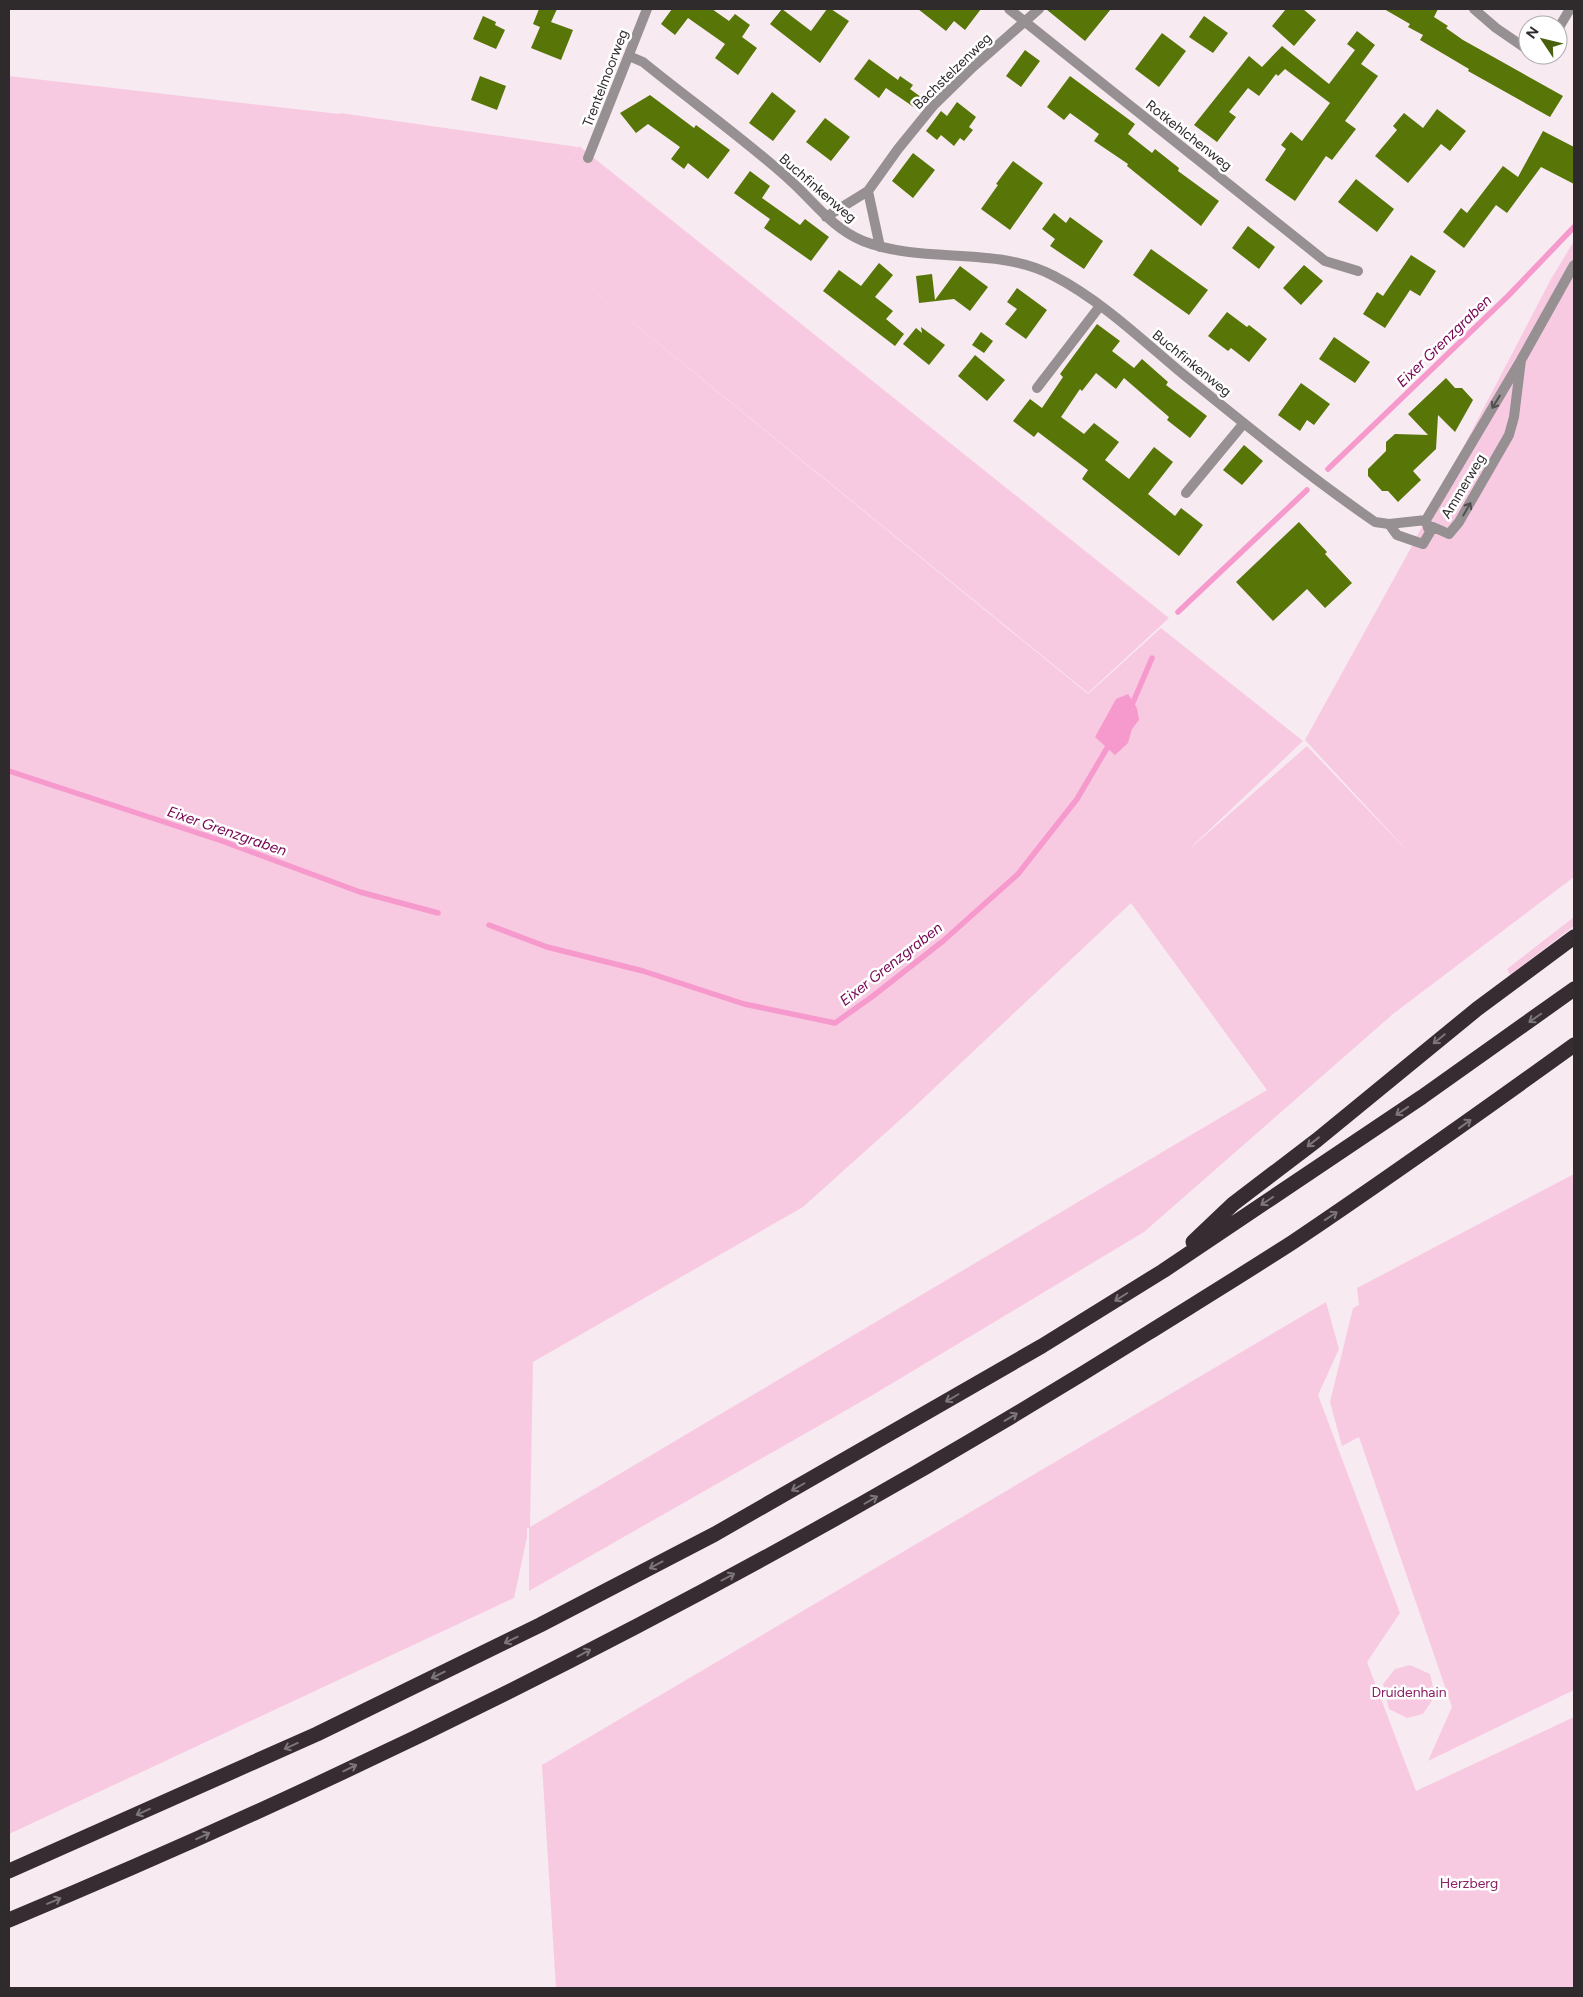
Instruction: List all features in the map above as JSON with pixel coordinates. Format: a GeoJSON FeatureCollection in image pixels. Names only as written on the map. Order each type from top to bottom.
{"type":"FeatureCollection","features":[{"type":"Feature","properties":{"kind":"highway"},"geometry":{"type":"LineString","coordinates":[[1163,1271],[1233,1204],[1317,1140],[1477,1009],[1574,937]]}},
{"type":"Feature","properties":{"kind":"highway"},"geometry":{"type":"LineString","coordinates":[[9,1871],[317,1734],[540,1626],[724,1529],[1042,1346],[1163,1271],[1422,1097],[1574,989]]}},
{"type":"Feature","properties":{"kind":"highway"},"geometry":{"type":"LineString","coordinates":[[9,1920],[182,1846],[485,1704],[864,1504],[1067,1384],[1291,1243],[1450,1134],[1574,1045]]}},
{"type":"Feature","properties":{"kind":"street","name":"Trentelmoorweg"},"geometry":{"type":"LineString","coordinates":[[588,158],[647,9]]}},
{"type":"Feature","properties":{"kind":"street","name":"Rotkehlchenweg"},"geometry":{"type":"LineString","coordinates":[[1008,9],[1325,261],[1358,271]]}},
{"type":"Feature","properties":{"kind":"street","name":"Bachstelzenweg"},"geometry":{"type":"LineString","coordinates":[[826,217],[868,192],[898,149],[933,106],[973,67],[1039,9]]}},
{"type":"Feature","properties":{"kind":"street"},"geometry":{"type":"LineString","coordinates":[[1474,9],[1496,28],[1518,43]]}},
{"type":"Feature","properties":{"kind":"street","name":"Buchfinkenweg"},"geometry":{"type":"LineString","coordinates":[[629,56],[643,62],[785,176],[826,217],[854,237],[880,247],[909,254],[998,258],[1052,275],[1100,306],[1244,423],[1369,518],[1376,522],[1389,524],[1430,523],[1423,544],[1397,535],[1389,524]]}},
{"type":"Feature","properties":{"kind":"street"},"geometry":{"type":"LineString","coordinates":[[868,192],[880,247]]}},
{"type":"Feature","properties":{"kind":"street","name":"Ammerweg"},"geometry":{"type":"LineString","coordinates":[[1521,360],[1514,417],[1509,436],[1459,522],[1449,534],[1430,523],[1574,264]]}},
{"type":"Feature","properties":{"kind":"street"},"geometry":{"type":"LineString","coordinates":[[1037,388],[1100,306]]}},
{"type":"Feature","properties":{"kind":"street"},"geometry":{"type":"LineString","coordinates":[[1186,493],[1244,423]]}},
{"type":"Feature","properties":{"kind":"green space"},"geometry":{"type":"Polygon","coordinates":[[[9,76],[340,113],[578,147],[553,183],[579,146],[1169,618],[1088,693],[519,230],[1088,694],[1161,628],[1303,741],[1186,852],[1307,746],[1413,857],[1305,740],[1407,555],[1551,279],[1574,241],[1574,877],[1393,1014],[1144,1232],[871,1396],[529,1591],[529,1528],[527,1528],[527,1537],[514,1598],[9,1834],[9,76]],[[1131,903],[911,1110],[803,1207],[533,1362],[530,1527],[1267,1090],[1131,903]]]}},
{"type":"Feature","properties":{"kind":"green space"},"geometry":{"type":"Polygon","coordinates":[[[1574,917],[1574,926],[1510,975],[1507,969],[1574,917]]]}},
{"type":"Feature","properties":{"kind":"green space"},"geometry":{"type":"Polygon","coordinates":[[[1574,1174],[1574,1690],[1428,1761],[1452,1707],[1359,1437],[1342,1446],[1330,1402],[1353,1308],[1359,1305],[1357,1288],[1574,1174]]]}},
{"type":"Feature","properties":{"kind":"green space","name":"Herzberg"},"geometry":{"type":"Polygon","coordinates":[[[1326,1302],[1339,1349],[1318,1395],[1400,1613],[1367,1662],[1416,1791],[1574,1717],[1574,1988],[556,1988],[542,1765],[1326,1302]]]}},
{"type":"Feature","properties":{"kind":"green space","name":"Druidenhain"},"geometry":{"type":"Polygon","coordinates":[[[1410,1665],[1430,1674],[1435,1696],[1423,1714],[1407,1718],[1389,1709],[1383,1684],[1395,1669],[1410,1665]]]}},
{"type":"Feature","properties":{"kind":"shaded area"},"geometry":{"type":"Polygon","coordinates":[[[1128,694],[1137,708],[1139,720],[1132,729],[1128,743],[1115,755],[1095,737],[1116,699],[1128,694]]]}},
{"type":"Feature","properties":{"kind":"building"},"geometry":{"type":"Polygon","coordinates":[[[539,9],[557,9],[551,22],[573,30],[561,60],[531,48],[540,27],[533,24],[539,9]]]}},
{"type":"Feature","properties":{"kind":"building"},"geometry":{"type":"Polygon","coordinates":[[[672,9],[712,9],[729,21],[735,14],[750,25],[742,37],[757,48],[738,75],[715,58],[725,44],[688,18],[675,35],[661,24],[672,9]]]}},
{"type":"Feature","properties":{"kind":"building"},"geometry":{"type":"Polygon","coordinates":[[[782,9],[811,31],[827,9],[831,9],[849,21],[820,63],[770,24],[782,9]]]}},
{"type":"Feature","properties":{"kind":"building"},"geometry":{"type":"Polygon","coordinates":[[[918,9],[981,9],[965,30],[954,21],[946,31],[918,9]]]}},
{"type":"Feature","properties":{"kind":"building"},"geometry":{"type":"Polygon","coordinates":[[[1046,9],[1111,9],[1085,41],[1046,9]]]}},
{"type":"Feature","properties":{"kind":"building"},"geometry":{"type":"Polygon","coordinates":[[[1286,9],[1303,9],[1316,20],[1294,46],[1272,26],[1286,9]]]}},
{"type":"Feature","properties":{"kind":"building"},"geometry":{"type":"Polygon","coordinates":[[[1384,9],[1438,9],[1434,17],[1448,26],[1446,28],[1463,40],[1563,96],[1550,117],[1468,71],[1469,69],[1420,40],[1423,35],[1408,27],[1410,24],[1384,9]]]}},
{"type":"Feature","properties":{"kind":"building"},"geometry":{"type":"Polygon","coordinates":[[[483,16],[496,22],[495,25],[505,30],[496,49],[473,39],[483,16]]]}},
{"type":"Feature","properties":{"kind":"building"},"geometry":{"type":"Polygon","coordinates":[[[1204,16],[1228,33],[1213,53],[1189,37],[1204,16]]]}},
{"type":"Feature","properties":{"kind":"building"},"geometry":{"type":"Polygon","coordinates":[[[1357,31],[1375,45],[1361,64],[1378,76],[1345,121],[1356,129],[1332,160],[1326,156],[1295,201],[1265,180],[1286,149],[1281,145],[1291,132],[1302,141],[1330,103],[1285,69],[1278,76],[1276,74],[1259,96],[1248,88],[1229,112],[1236,117],[1217,142],[1194,125],[1249,56],[1262,67],[1282,46],[1329,84],[1355,50],[1347,44],[1357,31]]]}},
{"type":"Feature","properties":{"kind":"building"},"geometry":{"type":"Polygon","coordinates":[[[1162,33],[1186,51],[1159,87],[1135,69],[1162,33]]]}},
{"type":"Feature","properties":{"kind":"building"},"geometry":{"type":"Polygon","coordinates":[[[1025,50],[1040,61],[1021,87],[1006,76],[1025,50]]]}},
{"type":"Feature","properties":{"kind":"building"},"geometry":{"type":"Polygon","coordinates":[[[869,59],[898,80],[900,76],[913,85],[910,89],[925,100],[918,110],[886,88],[879,98],[854,79],[869,59]]]}},
{"type":"Feature","properties":{"kind":"building"},"geometry":{"type":"Polygon","coordinates":[[[480,76],[506,86],[497,110],[471,100],[480,76]]]}},
{"type":"Feature","properties":{"kind":"building"},"geometry":{"type":"Polygon","coordinates":[[[1070,76],[1135,124],[1128,134],[1152,153],[1155,149],[1179,168],[1178,171],[1219,201],[1201,226],[1127,166],[1128,164],[1094,141],[1099,134],[1070,113],[1064,120],[1047,107],[1070,76]]]}},
{"type":"Feature","properties":{"kind":"building"},"geometry":{"type":"Polygon","coordinates":[[[772,92],[796,111],[773,141],[749,123],[772,92]]]}},
{"type":"Feature","properties":{"kind":"building"},"geometry":{"type":"Polygon","coordinates":[[[650,95],[694,128],[696,125],[730,150],[708,179],[688,163],[684,169],[671,159],[680,147],[648,124],[636,133],[620,113],[650,95]]]}},
{"type":"Feature","properties":{"kind":"building"},"geometry":{"type":"Polygon","coordinates":[[[957,102],[976,117],[969,127],[973,130],[964,141],[960,138],[954,146],[941,135],[937,140],[926,131],[941,111],[947,116],[957,102]]]}},
{"type":"Feature","properties":{"kind":"building"},"geometry":{"type":"Polygon","coordinates":[[[1437,109],[1466,131],[1450,151],[1441,144],[1408,183],[1375,156],[1397,130],[1393,126],[1404,113],[1423,128],[1437,109]]]}},
{"type":"Feature","properties":{"kind":"building"},"geometry":{"type":"Polygon","coordinates":[[[825,118],[850,137],[831,161],[806,142],[825,118]]]}},
{"type":"Feature","properties":{"kind":"building"},"geometry":{"type":"Polygon","coordinates":[[[1543,131],[1574,147],[1574,184],[1541,167],[1507,213],[1496,205],[1464,248],[1443,232],[1461,208],[1467,213],[1503,166],[1518,177],[1543,131]]]}},
{"type":"Feature","properties":{"kind":"building"},"geometry":{"type":"Polygon","coordinates":[[[913,153],[935,170],[913,198],[892,181],[913,153]]]}},
{"type":"Feature","properties":{"kind":"building"},"geometry":{"type":"Polygon","coordinates":[[[1013,161],[1043,183],[1010,230],[981,209],[1013,161]]]}},
{"type":"Feature","properties":{"kind":"building"},"geometry":{"type":"Polygon","coordinates":[[[750,171],[770,186],[762,198],[800,225],[805,219],[829,237],[811,261],[764,228],[770,219],[734,193],[750,171]]]}},
{"type":"Feature","properties":{"kind":"building"},"geometry":{"type":"Polygon","coordinates":[[[1356,179],[1394,209],[1377,232],[1338,202],[1356,179]]]}},
{"type":"Feature","properties":{"kind":"building"},"geometry":{"type":"Polygon","coordinates":[[[1054,213],[1066,223],[1070,217],[1103,241],[1084,269],[1050,246],[1055,239],[1042,229],[1054,213]]]}},
{"type":"Feature","properties":{"kind":"building"},"geometry":{"type":"Polygon","coordinates":[[[1248,226],[1275,247],[1259,269],[1232,248],[1248,226]]]}},
{"type":"Feature","properties":{"kind":"building"},"geometry":{"type":"Polygon","coordinates":[[[1151,249],[1208,290],[1189,315],[1133,275],[1151,249]]]}},
{"type":"Feature","properties":{"kind":"building"},"geometry":{"type":"Polygon","coordinates":[[[1411,255],[1436,271],[1420,296],[1410,290],[1385,328],[1363,314],[1377,292],[1383,296],[1411,255]]]}},
{"type":"Feature","properties":{"kind":"building"},"geometry":{"type":"Polygon","coordinates":[[[879,263],[893,275],[875,297],[893,311],[886,319],[904,334],[895,346],[823,291],[839,270],[861,286],[879,263]]]}},
{"type":"Feature","properties":{"kind":"building"},"geometry":{"type":"Polygon","coordinates":[[[1304,265],[1323,281],[1301,305],[1283,288],[1304,265]]]}},
{"type":"Feature","properties":{"kind":"building"},"geometry":{"type":"Polygon","coordinates":[[[960,266],[988,287],[970,311],[954,299],[919,303],[916,276],[932,274],[935,300],[960,266]]]}},
{"type":"Feature","properties":{"kind":"building"},"geometry":{"type":"Polygon","coordinates":[[[1017,288],[1047,310],[1026,339],[1005,324],[1017,309],[1007,302],[1017,288]]]}},
{"type":"Feature","properties":{"kind":"building"},"geometry":{"type":"Polygon","coordinates":[[[1227,312],[1247,327],[1249,325],[1267,339],[1249,362],[1231,348],[1228,351],[1208,336],[1227,312]]]}},
{"type":"Feature","properties":{"kind":"building"},"geometry":{"type":"Polygon","coordinates":[[[1097,324],[1120,341],[1112,351],[1134,368],[1142,359],[1168,382],[1166,385],[1207,416],[1190,438],[1167,420],[1169,417],[1124,378],[1116,389],[1096,373],[1082,391],[1080,389],[1061,417],[1084,434],[1094,423],[1119,442],[1105,460],[1129,479],[1154,447],[1173,462],[1148,494],[1175,516],[1181,508],[1203,525],[1179,556],[1082,479],[1088,470],[1038,432],[1034,437],[1013,421],[1030,399],[1042,408],[1063,377],[1060,374],[1097,324]]]}},
{"type":"Feature","properties":{"kind":"building"},"geometry":{"type":"Polygon","coordinates":[[[921,327],[945,345],[929,365],[903,344],[916,328],[922,333],[921,327]]]}},
{"type":"Feature","properties":{"kind":"building"},"geometry":{"type":"Polygon","coordinates":[[[981,332],[993,341],[984,353],[972,345],[981,332]]]}},
{"type":"Feature","properties":{"kind":"building"},"geometry":{"type":"Polygon","coordinates":[[[1334,337],[1370,362],[1355,383],[1319,359],[1334,337]]]}},
{"type":"Feature","properties":{"kind":"building"},"geometry":{"type":"Polygon","coordinates":[[[975,355],[1005,380],[987,401],[958,376],[975,355]]]}},
{"type":"Feature","properties":{"kind":"building"},"geometry":{"type":"Polygon","coordinates":[[[1446,378],[1455,388],[1462,388],[1473,400],[1455,432],[1438,415],[1436,449],[1413,471],[1421,480],[1398,502],[1388,491],[1382,491],[1368,476],[1368,469],[1386,451],[1386,442],[1395,434],[1428,435],[1408,414],[1446,378]]]}},
{"type":"Feature","properties":{"kind":"building"},"geometry":{"type":"Polygon","coordinates":[[[1301,383],[1330,404],[1314,425],[1307,420],[1300,431],[1278,415],[1301,383]]]}},
{"type":"Feature","properties":{"kind":"building"},"geometry":{"type":"Polygon","coordinates":[[[1244,445],[1263,461],[1242,485],[1223,470],[1244,445]]]}},
{"type":"Feature","properties":{"kind":"building"},"geometry":{"type":"Polygon","coordinates":[[[1299,522],[1352,583],[1325,608],[1307,589],[1273,621],[1236,582],[1299,522]]]}},
{"type":"Feature","properties":{"kind":"waterway","name":"Eixer Grenzgraben"},"geometry":{"type":"LineString","coordinates":[[1328,469],[1508,296],[1574,227]]}},
{"type":"Feature","properties":{"kind":"waterway","name":"Eixer Grenzgraben"},"geometry":{"type":"LineString","coordinates":[[1178,612],[1307,490]]}},
{"type":"Feature","properties":{"kind":"waterway","name":"Eixer Grenzgraben"},"geometry":{"type":"LineString","coordinates":[[1131,707],[1152,658]]}},
{"type":"Feature","properties":{"kind":"waterway","name":"Eixer Grenzgraben"},"geometry":{"type":"LineString","coordinates":[[489,925],[547,947],[643,971],[744,1004],[835,1023],[943,941],[1018,874],[1077,799],[1110,743]]}},
{"type":"Feature","properties":{"kind":"waterway","name":"Eixer Grenzgraben"},"geometry":{"type":"LineString","coordinates":[[9,771],[222,841],[360,892],[438,913]]}}]}
